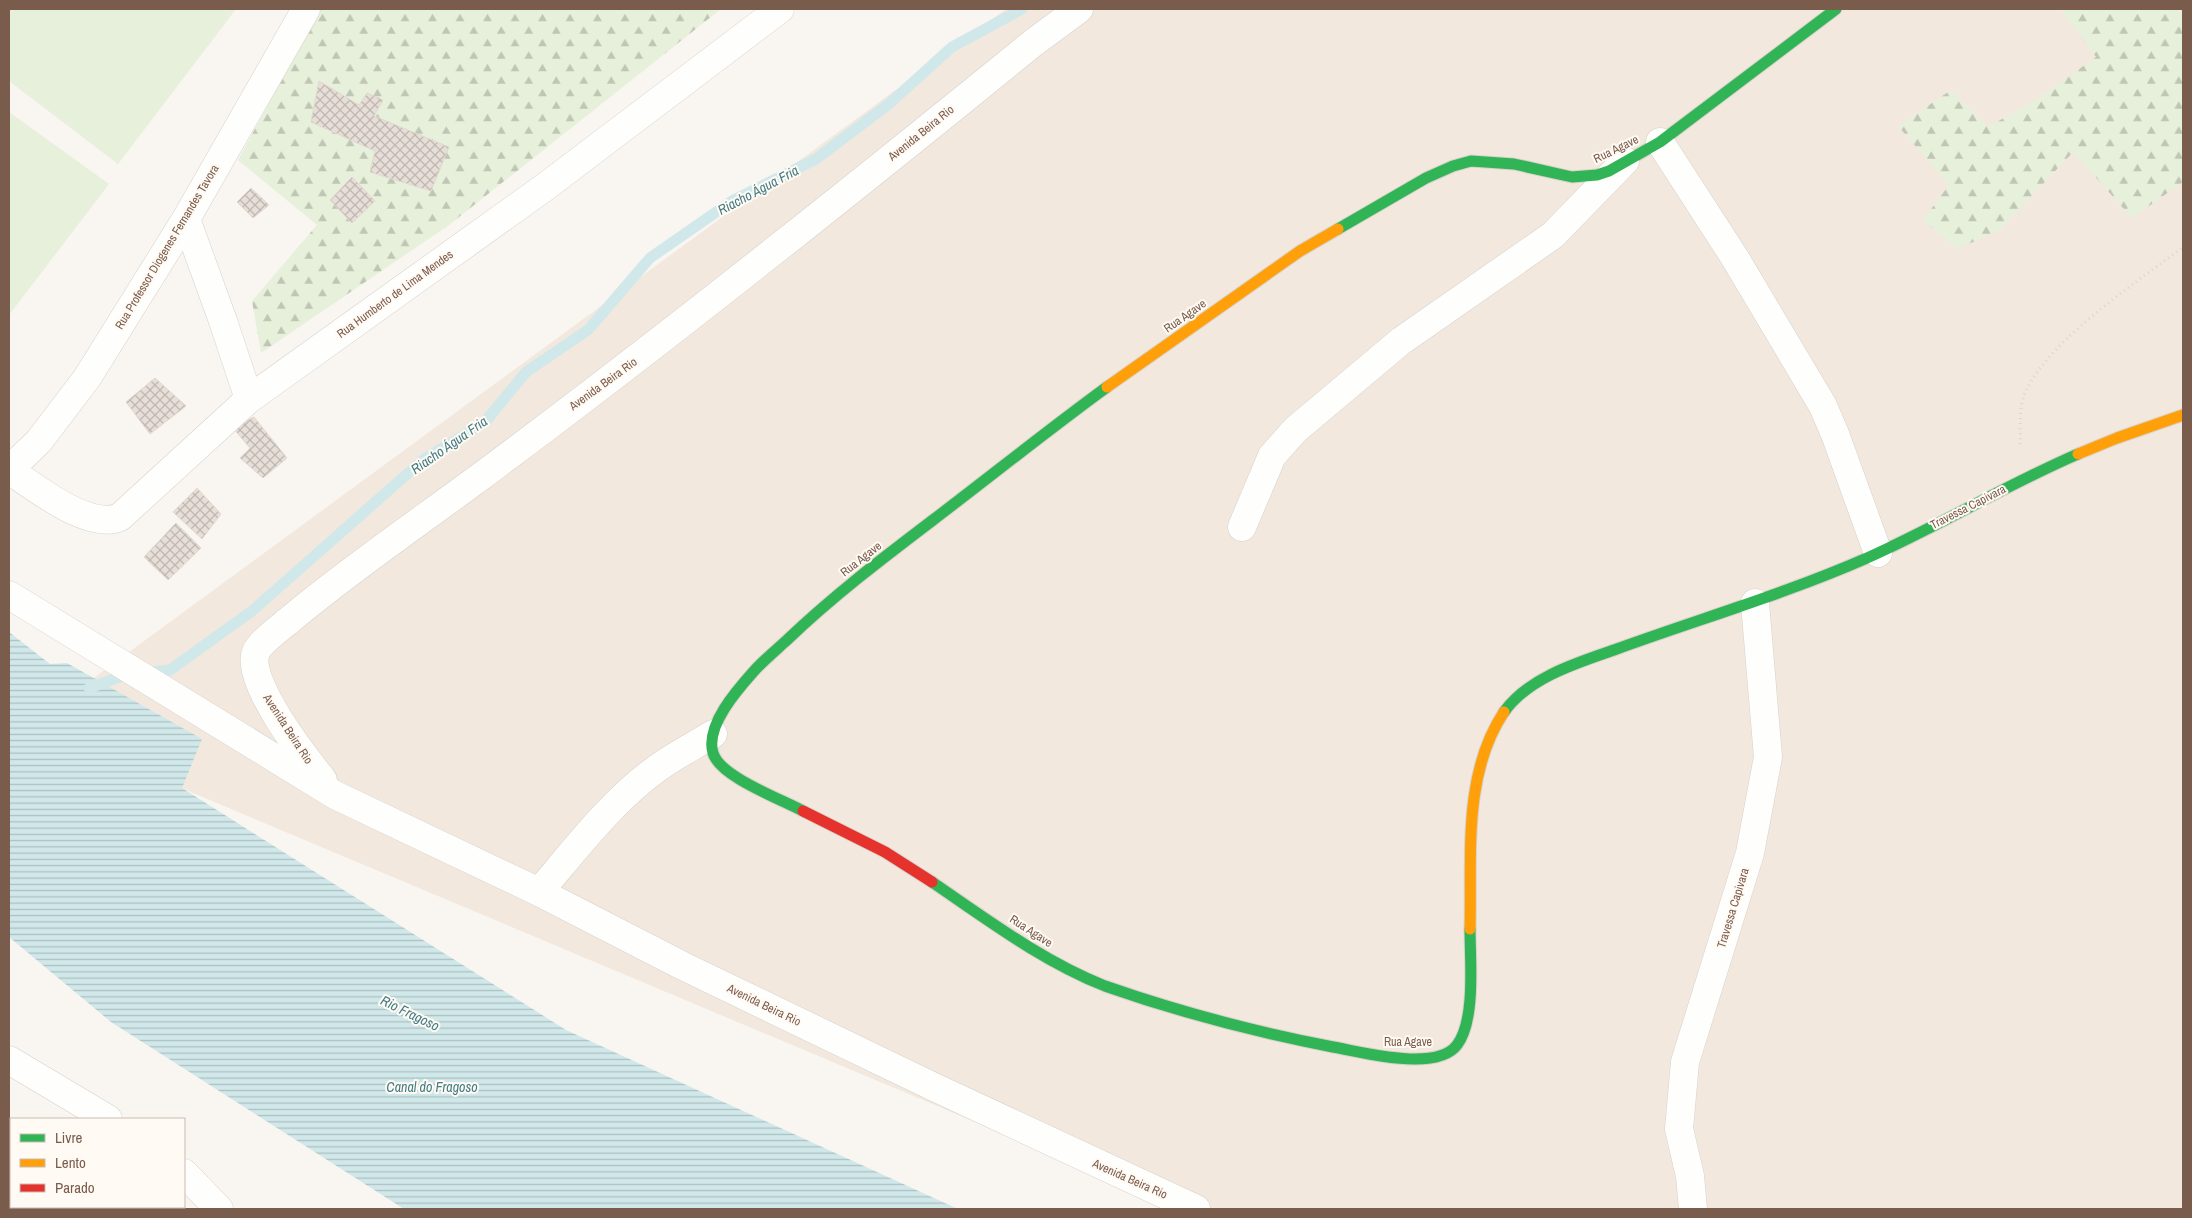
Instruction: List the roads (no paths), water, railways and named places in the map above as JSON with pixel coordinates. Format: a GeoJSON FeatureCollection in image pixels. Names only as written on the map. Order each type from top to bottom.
{"type":"FeatureCollection","features":[{"type":"Feature","properties":{"kind":"street","name":"Rua Professor Diogenes Fernandes Tavora"},"geometry":{"type":"LineString","coordinates":[[9,470],[39,441],[87,378],[186,219],[306,9]]}},
{"type":"Feature","properties":{"kind":"street","name":"Rua Humberto de Lima Mendes"},"geometry":{"type":"LineString","coordinates":[[9,470],[91,518],[112,520],[124,514],[249,399],[545,187],[780,9]]}},
{"type":"Feature","properties":{"kind":"street","name":"Avenida Beira Rio"},"geometry":{"type":"LineString","coordinates":[[335,795],[299,749],[266,697],[254,668],[256,652],[266,641],[328,588],[648,352],[1033,43],[1079,9]]}},
{"type":"Feature","properties":{"kind":"street","name":"Rua Agave"},"geometry":{"type":"LineString","coordinates":[[1471,970],[1467,1016],[1460,1040],[1455,1047],[1444,1054],[1420,1058],[1387,1057],[1314,1045],[1115,990],[1080,976],[1044,957],[897,860],[734,777],[720,765],[713,753],[717,721],[755,670],[828,603],[874,565],[1101,392],[1300,251],[1426,178],[1453,166],[1471,162],[1498,162],[1562,175],[1582,177],[1609,170],[1660,142],[1836,9]]}},
{"type":"Feature","properties":{"kind":"street"},"geometry":{"type":"LineString","coordinates":[[1660,142],[1735,258],[1823,406],[1878,553]]}},
{"type":"Feature","properties":{"kind":"street"},"geometry":{"type":"LineString","coordinates":[[1242,527],[1272,456],[1295,430],[1401,342],[1553,236],[1626,160]]}},
{"type":"Feature","properties":{"kind":"street"},"geometry":{"type":"LineString","coordinates":[[186,219],[249,399]]}},
{"type":"Feature","properties":{"kind":"street","name":"Travessa Capivara"},"geometry":{"type":"LineString","coordinates":[[1471,970],[1473,800],[1485,746],[1495,726],[1508,707],[1530,687],[1608,651],[1755,603],[1878,553],[2019,482],[2096,446],[2183,415]]}},
{"type":"Feature","properties":{"kind":"street","name":"Avenida Beira Rio"},"geometry":{"type":"LineString","coordinates":[[9,595],[335,795],[539,892],[683,966],[934,1087],[1196,1209]]}},
{"type":"Feature","properties":{"kind":"street","name":"Travessa Capivara"},"geometry":{"type":"LineString","coordinates":[[1693,1209],[1690,1176],[1679,1129],[1685,1062],[1750,853],[1768,757],[1755,603]]}},
{"type":"Feature","properties":{"kind":"street"},"geometry":{"type":"LineString","coordinates":[[539,892],[580,845],[642,780],[666,762],[714,734]]}},
{"type":"Feature","properties":{"kind":"street"},"geometry":{"type":"LineString","coordinates":[[9,1060],[106,1118]]}},
{"type":"Feature","properties":{"kind":"street"},"geometry":{"type":"LineString","coordinates":[[185,1174],[219,1209]]}},
{"type":"Feature","properties":{"kind":"water","name":"Canal do Fragoso"},"geometry":{"type":"Polygon","coordinates":[[[9,632],[50,664],[67,663],[202,739],[182,788],[566,1030],[958,1209],[404,1209],[111,1022],[9,937],[9,632]]]}},
{"type":"Feature","properties":{"kind":"waterway","name":"Riacho Água Fria"},"geometry":{"type":"LineString","coordinates":[[89,688],[125,675],[170,670],[252,611],[423,460],[485,422],[526,372],[588,330],[650,258],[732,201],[816,159],[890,103],[952,47],[1022,9]]}},
{"type":"Feature","properties":{"kind":"water label","name":"Rio Fragoso"},"geometry":{"type":"Point","coordinates":[410,1013]}}]}
